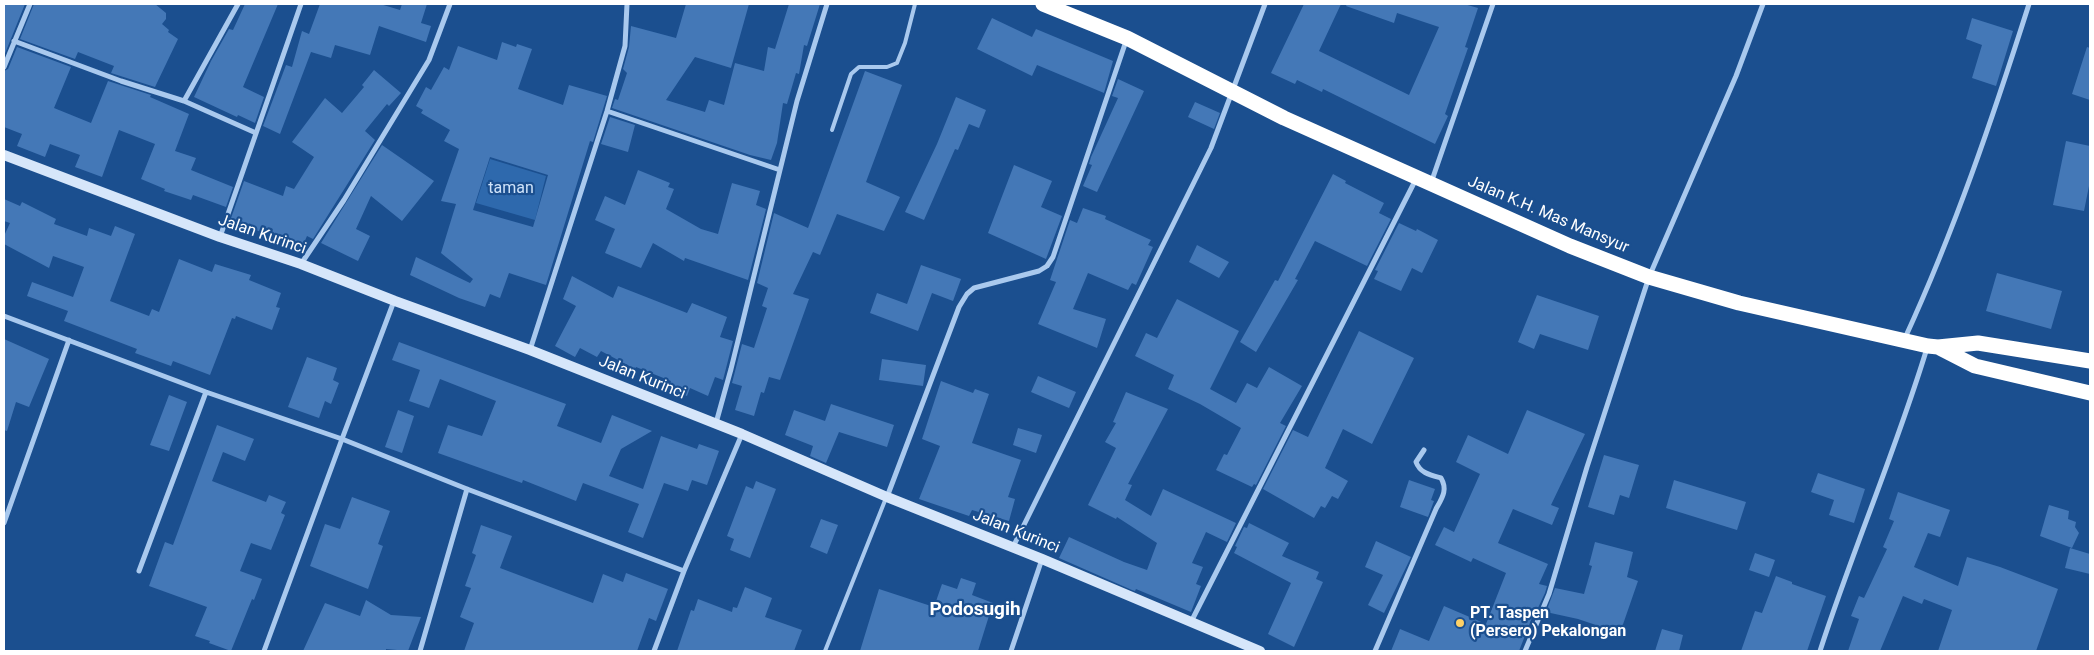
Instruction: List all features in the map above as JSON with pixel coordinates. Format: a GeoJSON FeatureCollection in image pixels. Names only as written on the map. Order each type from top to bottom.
{"type":"FeatureCollection","features":[{"type":"Feature","properties":{"kind":"highway","name":"Jalan K.H. Mas Mansyur"},"geometry":{"type":"LineString","coordinates":[[1043,4],[1127,38],[1284,118],[1570,246],[1650,277],[1739,304],[1933,346],[1978,343],[2090,361]]}},
{"type":"Feature","properties":{"kind":"highway"},"geometry":{"type":"LineString","coordinates":[[1933,346],[1976,366],[2088,388]]}},
{"type":"Feature","properties":{"kind":"street"},"geometry":{"type":"LineString","coordinates":[[4,67],[30,4]]}},
{"type":"Feature","properties":{"kind":"street"},"geometry":{"type":"LineString","coordinates":[[184,101],[238,4]]}},
{"type":"Feature","properties":{"kind":"street"},"geometry":{"type":"LineString","coordinates":[[220,237],[301,4]]}},
{"type":"Feature","properties":{"kind":"street"},"geometry":{"type":"LineString","coordinates":[[301,264],[344,200],[429,60],[450,4]]}},
{"type":"Feature","properties":{"kind":"street"},"geometry":{"type":"LineString","coordinates":[[530,350],[607,111],[625,46],[627,4]]}},
{"type":"Feature","properties":{"kind":"street"},"geometry":{"type":"LineString","coordinates":[[716,423],[797,101],[827,4]]}},
{"type":"Feature","properties":{"kind":"street"},"geometry":{"type":"LineString","coordinates":[[1013,547],[1211,148],[1234,91],[1265,4]]}},
{"type":"Feature","properties":{"kind":"street"},"geometry":{"type":"LineString","coordinates":[[1190,622],[1424,180],[1494,4]]}},
{"type":"Feature","properties":{"kind":"street"},"geometry":{"type":"LineString","coordinates":[[1525,651],[1549,594],[1587,467],[1650,277],[1736,76],[1763,4]]}},
{"type":"Feature","properties":{"kind":"street"},"geometry":{"type":"LineString","coordinates":[[1903,340],[1934,274],[1965,193],[2029,4]]}},
{"type":"Feature","properties":{"kind":"street"},"geometry":{"type":"LineString","coordinates":[[887,497],[959,307],[967,294],[974,288],[1039,271],[1047,266],[1053,257],[1127,38]]}},
{"type":"Feature","properties":{"kind":"street"},"geometry":{"type":"LineString","coordinates":[[14,41],[121,81],[184,101],[256,132]]}},
{"type":"Feature","properties":{"kind":"street"},"geometry":{"type":"LineString","coordinates":[[607,111],[780,170]]}},
{"type":"Feature","properties":{"kind":"street","name":"Jalan Kurinci"},"geometry":{"type":"LineString","coordinates":[[4,155],[220,237],[301,264],[395,301],[530,350],[716,423],[887,497],[1013,547],[1260,651]]}},
{"type":"Feature","properties":{"kind":"street"},"geometry":{"type":"LineString","coordinates":[[264,651],[395,301]]}},
{"type":"Feature","properties":{"kind":"street"},"geometry":{"type":"LineString","coordinates":[[4,316],[206,392],[342,439],[467,489],[684,570]]}},
{"type":"Feature","properties":{"kind":"street"},"geometry":{"type":"LineString","coordinates":[[4,523],[69,340]]}},
{"type":"Feature","properties":{"kind":"street"},"geometry":{"type":"LineString","coordinates":[[1820,651],[1917,382],[1933,346]]}},
{"type":"Feature","properties":{"kind":"street"},"geometry":{"type":"LineString","coordinates":[[139,571],[206,392]]}},
{"type":"Feature","properties":{"kind":"street"},"geometry":{"type":"LineString","coordinates":[[654,651],[684,570],[742,434]]}},
{"type":"Feature","properties":{"kind":"street"},"geometry":{"type":"LineString","coordinates":[[1375,651],[1444,494],[1445,485],[1441,478],[1418,468],[1416,462],[1424,450]]}},
{"type":"Feature","properties":{"kind":"street"},"geometry":{"type":"LineString","coordinates":[[420,651],[467,489]]}},
{"type":"Feature","properties":{"kind":"street"},"geometry":{"type":"LineString","coordinates":[[1011,651],[1042,559]]}},
{"type":"Feature","properties":{"kind":"lane"},"geometry":{"type":"LineString","coordinates":[[832,130],[851,74],[859,67],[887,67],[897,63],[905,43],[915,4]]}},
{"type":"Feature","properties":{"kind":"lane"},"geometry":{"type":"LineString","coordinates":[[825,651],[887,497]]}},
{"type":"Feature","properties":{"kind":"green space","name":"taman"},"geometry":{"type":"Polygon","coordinates":[[[490,159],[546,176],[535,220],[476,203],[490,159]]]}},
{"type":"Feature","properties":{"kind":"building"},"geometry":{"type":"Polygon","coordinates":[[[4,4],[25,4],[4,56],[4,4]]]}},
{"type":"Feature","properties":{"kind":"building"},"geometry":{"type":"Polygon","coordinates":[[[34,4],[155,4],[166,13],[166,19],[162,24],[169,30],[168,32],[178,39],[155,87],[111,73],[114,66],[78,52],[75,59],[20,39],[34,4]]]}},
{"type":"Feature","properties":{"kind":"building"},"geometry":{"type":"Polygon","coordinates":[[[245,4],[278,4],[243,87],[264,97],[255,123],[238,115],[237,117],[194,97],[211,61],[229,29],[233,30],[245,4]]]}},
{"type":"Feature","properties":{"kind":"building"},"geometry":{"type":"Polygon","coordinates":[[[320,4],[380,4],[400,10],[402,4],[427,4],[421,23],[431,26],[426,42],[379,26],[370,55],[335,45],[331,58],[311,52],[280,134],[263,126],[286,65],[292,67],[302,31],[309,34],[320,4]]]}},
{"type":"Feature","properties":{"kind":"building"},"geometry":{"type":"Polygon","coordinates":[[[686,4],[749,4],[731,68],[695,57],[666,100],[705,112],[709,100],[724,105],[735,63],[764,71],[768,47],[775,49],[789,4],[820,4],[807,46],[804,45],[799,74],[796,73],[787,104],[783,103],[777,143],[771,160],[750,155],[612,108],[615,99],[618,100],[627,73],[623,69],[629,47],[631,26],[676,38],[686,4]]]}},
{"type":"Feature","properties":{"kind":"building"},"geometry":{"type":"Polygon","coordinates":[[[1304,4],[1341,4],[1319,51],[1409,95],[1439,27],[1397,13],[1394,23],[1346,6],[1347,4],[1464,4],[1478,8],[1465,47],[1468,48],[1445,114],[1448,116],[1435,144],[1323,89],[1322,92],[1297,80],[1295,84],[1271,73],[1304,4]]]}},
{"type":"Feature","properties":{"kind":"building"},"geometry":{"type":"Polygon","coordinates":[[[992,18],[1032,37],[1036,29],[1113,61],[1104,93],[1037,65],[1032,76],[977,49],[992,18]]]}},
{"type":"Feature","properties":{"kind":"building"},"geometry":{"type":"Polygon","coordinates":[[[1972,18],[2013,31],[1996,86],[1972,78],[1982,45],[1966,39],[1972,18]]]}},
{"type":"Feature","properties":{"kind":"building"},"geometry":{"type":"Polygon","coordinates":[[[502,42],[516,47],[517,44],[532,49],[518,89],[563,105],[569,85],[607,96],[593,142],[590,141],[546,285],[509,273],[500,298],[490,294],[485,307],[459,298],[410,275],[416,257],[470,283],[473,279],[441,253],[456,204],[441,201],[459,149],[444,141],[450,130],[421,113],[423,110],[416,106],[426,87],[431,90],[444,67],[449,70],[458,46],[497,60],[502,42]],[[490,157],[473,210],[533,227],[548,175],[490,157]]]}},
{"type":"Feature","properties":{"kind":"building"},"geometry":{"type":"Polygon","coordinates":[[[17,47],[71,67],[54,108],[91,123],[108,81],[151,95],[150,97],[189,114],[175,151],[196,158],[191,170],[233,187],[226,207],[193,195],[191,200],[164,191],[165,189],[141,179],[155,144],[119,130],[102,177],[75,167],[80,155],[50,144],[45,157],[17,146],[22,134],[4,127],[4,71],[8,69],[17,47]]]}},
{"type":"Feature","properties":{"kind":"building"},"geometry":{"type":"Polygon","coordinates":[[[2087,47],[2090,48],[2090,100],[2072,94],[2087,47]]]}},
{"type":"Feature","properties":{"kind":"building"},"geometry":{"type":"Polygon","coordinates":[[[374,70],[401,93],[389,106],[387,104],[365,131],[375,140],[313,239],[307,236],[303,245],[230,221],[244,181],[283,196],[286,186],[294,189],[314,157],[292,142],[325,98],[342,113],[364,87],[362,85],[374,70]]]}},
{"type":"Feature","properties":{"kind":"building"},"geometry":{"type":"Polygon","coordinates":[[[865,71],[902,85],[866,182],[900,197],[884,231],[837,214],[820,255],[813,252],[793,294],[809,299],[780,380],[769,377],[764,393],[761,392],[754,416],[735,410],[742,386],[732,383],[742,344],[754,348],[767,308],[762,306],[768,288],[757,283],[774,213],[808,228],[865,71]]]}},
{"type":"Feature","properties":{"kind":"building"},"geometry":{"type":"Polygon","coordinates":[[[1118,79],[1144,91],[1097,192],[1083,186],[1092,165],[1089,164],[1091,157],[1118,98],[1112,96],[1118,79]]]}},
{"type":"Feature","properties":{"kind":"building"},"geometry":{"type":"Polygon","coordinates":[[[956,97],[986,110],[979,128],[969,124],[958,150],[955,149],[924,220],[905,212],[937,144],[956,97]]]}},
{"type":"Feature","properties":{"kind":"building"},"geometry":{"type":"Polygon","coordinates":[[[1195,102],[1220,113],[1214,129],[1188,117],[1195,102]]]}},
{"type":"Feature","properties":{"kind":"building"},"geometry":{"type":"Polygon","coordinates":[[[610,117],[635,125],[628,152],[601,144],[610,117]]]}},
{"type":"Feature","properties":{"kind":"building"},"geometry":{"type":"Polygon","coordinates":[[[2066,141],[2090,146],[2090,181],[2084,211],[2053,205],[2066,141]]]}},
{"type":"Feature","properties":{"kind":"building"},"geometry":{"type":"Polygon","coordinates":[[[382,145],[434,181],[402,221],[371,196],[356,229],[370,236],[358,261],[321,243],[382,145]]]}},
{"type":"Feature","properties":{"kind":"building"},"geometry":{"type":"Polygon","coordinates":[[[1014,165],[1052,181],[1041,207],[1062,216],[1046,259],[988,233],[1014,165]]]}},
{"type":"Feature","properties":{"kind":"building"},"geometry":{"type":"Polygon","coordinates":[[[638,170],[670,183],[668,187],[674,189],[666,209],[701,229],[718,234],[732,183],[760,191],[756,205],[766,209],[748,280],[685,258],[684,261],[653,243],[641,268],[605,253],[615,229],[595,220],[605,196],[625,205],[638,170]]]}},
{"type":"Feature","properties":{"kind":"building"},"geometry":{"type":"Polygon","coordinates":[[[1333,174],[1346,181],[1345,183],[1384,203],[1379,213],[1391,219],[1367,266],[1315,241],[1295,279],[1298,280],[1256,352],[1240,342],[1275,280],[1278,281],[1333,174]]]}},
{"type":"Feature","properties":{"kind":"building"},"geometry":{"type":"Polygon","coordinates":[[[4,199],[20,206],[22,202],[56,219],[54,224],[87,236],[89,228],[111,236],[115,226],[135,234],[110,301],[149,316],[152,309],[159,312],[179,259],[212,272],[215,264],[251,275],[249,280],[281,293],[276,307],[280,308],[272,330],[236,316],[235,319],[232,318],[210,375],[173,361],[171,366],[135,353],[137,349],[64,321],[68,311],[27,296],[32,282],[73,297],[84,267],[53,256],[49,268],[4,244],[4,236],[10,223],[4,221],[4,199]]]}},
{"type":"Feature","properties":{"kind":"building"},"geometry":{"type":"Polygon","coordinates":[[[1083,208],[1106,216],[1105,219],[1151,240],[1148,245],[1153,247],[1136,285],[1132,283],[1128,290],[1088,273],[1073,309],[1106,319],[1097,348],[1038,324],[1056,282],[1050,280],[1070,220],[1077,223],[1083,208]]]}},
{"type":"Feature","properties":{"kind":"building"},"geometry":{"type":"Polygon","coordinates":[[[1399,223],[1416,231],[1417,229],[1438,240],[1422,273],[1412,268],[1401,291],[1374,279],[1378,271],[1375,270],[1399,223]]]}},
{"type":"Feature","properties":{"kind":"building"},"geometry":{"type":"Polygon","coordinates":[[[1197,245],[1229,262],[1219,278],[1189,262],[1197,245]]]}},
{"type":"Feature","properties":{"kind":"building"},"geometry":{"type":"Polygon","coordinates":[[[921,265],[961,279],[953,301],[932,293],[918,331],[870,313],[877,293],[907,304],[921,265]]]}},
{"type":"Feature","properties":{"kind":"building"},"geometry":{"type":"Polygon","coordinates":[[[1997,273],[2062,291],[2051,329],[1986,311],[1997,273]]]}},
{"type":"Feature","properties":{"kind":"building"},"geometry":{"type":"Polygon","coordinates":[[[572,276],[613,298],[618,286],[687,313],[692,303],[727,317],[720,337],[733,341],[723,380],[715,377],[708,396],[690,388],[687,396],[668,389],[671,381],[636,367],[635,369],[601,351],[597,357],[580,348],[575,357],[555,346],[576,306],[563,299],[572,276]]]}},
{"type":"Feature","properties":{"kind":"building"},"geometry":{"type":"Polygon","coordinates":[[[1537,295],[1599,316],[1588,350],[1540,334],[1534,349],[1518,342],[1537,295]]]}},
{"type":"Feature","properties":{"kind":"building"},"geometry":{"type":"Polygon","coordinates":[[[1177,299],[1239,331],[1210,389],[1236,403],[1247,383],[1257,388],[1269,367],[1302,386],[1280,423],[1286,426],[1256,485],[1254,484],[1252,487],[1216,470],[1224,454],[1227,455],[1241,428],[1200,404],[1168,389],[1174,375],[1135,356],[1146,333],[1157,338],[1177,299]]]}},
{"type":"Feature","properties":{"kind":"building"},"geometry":{"type":"Polygon","coordinates":[[[1359,331],[1414,358],[1372,444],[1343,429],[1325,468],[1348,481],[1338,499],[1332,496],[1325,508],[1321,506],[1314,518],[1263,489],[1293,430],[1308,437],[1359,331]]]}},
{"type":"Feature","properties":{"kind":"building"},"geometry":{"type":"Polygon","coordinates":[[[4,339],[49,359],[29,407],[16,402],[7,431],[4,430],[4,339]]]}},
{"type":"Feature","properties":{"kind":"building"},"geometry":{"type":"Polygon","coordinates":[[[399,342],[566,404],[557,426],[601,443],[612,415],[652,431],[621,449],[609,476],[643,489],[661,436],[697,449],[699,444],[719,451],[707,485],[692,480],[688,491],[664,483],[643,538],[628,532],[639,504],[583,483],[576,501],[523,480],[522,483],[438,453],[448,425],[482,436],[496,401],[440,379],[429,408],[409,401],[420,370],[392,360],[399,342]]]}},
{"type":"Feature","properties":{"kind":"building"},"geometry":{"type":"Polygon","coordinates":[[[307,357],[337,368],[333,380],[339,383],[331,404],[325,401],[319,418],[288,407],[307,357]]]}},
{"type":"Feature","properties":{"kind":"building"},"geometry":{"type":"Polygon","coordinates":[[[882,359],[926,365],[923,386],[879,380],[882,359]]]}},
{"type":"Feature","properties":{"kind":"building"},"geometry":{"type":"Polygon","coordinates":[[[1038,376],[1076,392],[1069,408],[1031,392],[1038,376]]]}},
{"type":"Feature","properties":{"kind":"building"},"geometry":{"type":"Polygon","coordinates":[[[941,381],[973,393],[975,389],[989,394],[972,443],[1021,460],[1008,497],[1015,499],[1009,521],[972,510],[969,516],[919,499],[940,446],[922,439],[941,381]]]}},
{"type":"Feature","properties":{"kind":"building"},"geometry":{"type":"Polygon","coordinates":[[[1126,392],[1168,409],[1128,484],[1132,485],[1125,500],[1151,516],[1163,489],[1236,523],[1227,542],[1206,532],[1192,563],[1203,567],[1196,584],[1201,586],[1191,612],[1136,589],[1135,591],[1132,590],[1059,558],[1069,537],[1124,562],[1147,570],[1157,543],[1117,517],[1116,519],[1088,505],[1116,448],[1105,442],[1116,423],[1113,422],[1126,392]]]}},
{"type":"Feature","properties":{"kind":"building"},"geometry":{"type":"Polygon","coordinates":[[[169,395],[187,402],[169,451],[150,445],[169,395]]]}},
{"type":"Feature","properties":{"kind":"building"},"geometry":{"type":"Polygon","coordinates":[[[831,404],[894,425],[887,447],[839,432],[826,463],[810,456],[813,446],[785,435],[794,410],[825,421],[831,404]]]}},
{"type":"Feature","properties":{"kind":"building"},"geometry":{"type":"Polygon","coordinates":[[[398,410],[414,416],[402,453],[385,447],[398,410]]]}},
{"type":"Feature","properties":{"kind":"building"},"geometry":{"type":"Polygon","coordinates":[[[1527,410],[1585,434],[1551,505],[1559,508],[1552,525],[1513,509],[1498,543],[1548,564],[1539,584],[1547,586],[1545,593],[1537,610],[1535,610],[1519,651],[1391,651],[1400,629],[1429,641],[1444,606],[1486,624],[1506,573],[1473,558],[1471,562],[1435,545],[1444,527],[1454,532],[1480,474],[1456,462],[1468,435],[1508,454],[1527,410]]]}},
{"type":"Feature","properties":{"kind":"building"},"geometry":{"type":"Polygon","coordinates":[[[217,425],[254,439],[245,461],[223,452],[212,481],[266,502],[269,495],[286,502],[281,513],[285,515],[271,550],[251,543],[240,571],[262,579],[231,651],[195,636],[207,607],[149,586],[165,542],[173,545],[217,425]]]}},
{"type":"Feature","properties":{"kind":"building"},"geometry":{"type":"Polygon","coordinates":[[[1018,428],[1042,435],[1036,453],[1013,445],[1018,428]]]}},
{"type":"Feature","properties":{"kind":"building"},"geometry":{"type":"Polygon","coordinates":[[[1604,455],[1639,465],[1629,498],[1620,495],[1614,515],[1588,507],[1604,455]]]}},
{"type":"Feature","properties":{"kind":"building"},"geometry":{"type":"Polygon","coordinates":[[[1818,473],[1865,489],[1854,523],[1829,515],[1834,500],[1811,492],[1818,473]]]}},
{"type":"Feature","properties":{"kind":"building"},"geometry":{"type":"Polygon","coordinates":[[[1409,480],[1435,489],[1431,500],[1434,501],[1428,517],[1400,507],[1409,480]]]}},
{"type":"Feature","properties":{"kind":"building"},"geometry":{"type":"Polygon","coordinates":[[[1674,480],[1746,502],[1737,530],[1666,508],[1674,480]]]}},
{"type":"Feature","properties":{"kind":"building"},"geometry":{"type":"Polygon","coordinates":[[[756,481],[776,489],[750,558],[730,550],[734,539],[727,536],[746,486],[753,489],[756,481]]]}},
{"type":"Feature","properties":{"kind":"building"},"geometry":{"type":"Polygon","coordinates":[[[1898,492],[1950,510],[1940,537],[1928,533],[1914,567],[1958,586],[1967,557],[2000,567],[2058,589],[2036,651],[1938,651],[1952,610],[1924,599],[1922,604],[1903,596],[1880,651],[1848,651],[1859,619],[1851,616],[1859,596],[1864,598],[1887,549],[1883,547],[1894,521],[1889,519],[1898,492]]]}},
{"type":"Feature","properties":{"kind":"building"},"geometry":{"type":"Polygon","coordinates":[[[352,497],[390,511],[378,544],[383,546],[368,589],[310,566],[325,524],[340,529],[352,497]]]}},
{"type":"Feature","properties":{"kind":"building"},"geometry":{"type":"Polygon","coordinates":[[[2049,505],[2069,511],[2068,519],[2076,522],[2075,527],[2079,533],[2072,548],[2040,536],[2049,505]]]}},
{"type":"Feature","properties":{"kind":"building"},"geometry":{"type":"Polygon","coordinates":[[[821,519],[838,525],[827,554],[810,547],[821,519]]]}},
{"type":"Feature","properties":{"kind":"building"},"geometry":{"type":"Polygon","coordinates":[[[1249,523],[1289,543],[1282,556],[1319,572],[1316,579],[1323,582],[1294,647],[1268,634],[1291,583],[1234,553],[1237,547],[1235,546],[1244,527],[1247,528],[1249,523]]]}},
{"type":"Feature","properties":{"kind":"building"},"geometry":{"type":"Polygon","coordinates":[[[481,525],[512,536],[500,568],[593,603],[603,574],[623,582],[626,573],[668,589],[656,621],[649,618],[637,651],[464,651],[474,623],[460,617],[471,588],[465,586],[476,555],[472,553],[481,525]]]}},
{"type":"Feature","properties":{"kind":"building"},"geometry":{"type":"Polygon","coordinates":[[[1376,541],[1411,557],[1384,613],[1368,605],[1383,575],[1365,567],[1376,541]]]}},
{"type":"Feature","properties":{"kind":"building"},"geometry":{"type":"Polygon","coordinates":[[[1595,542],[1633,552],[1627,577],[1638,581],[1620,633],[1578,619],[1546,612],[1555,588],[1584,594],[1592,566],[1589,565],[1595,542]]]}},
{"type":"Feature","properties":{"kind":"building"},"geometry":{"type":"Polygon","coordinates":[[[2070,548],[2090,554],[2090,574],[2065,568],[2070,548]]]}},
{"type":"Feature","properties":{"kind":"building"},"geometry":{"type":"Polygon","coordinates":[[[1755,553],[1775,560],[1769,577],[1749,570],[1755,553]]]}},
{"type":"Feature","properties":{"kind":"building"},"geometry":{"type":"Polygon","coordinates":[[[1776,576],[1826,596],[1807,651],[1741,651],[1755,611],[1762,613],[1776,576]]]}},
{"type":"Feature","properties":{"kind":"building"},"geometry":{"type":"Polygon","coordinates":[[[961,578],[976,583],[972,595],[993,603],[978,651],[860,651],[879,589],[934,607],[942,584],[957,589],[961,578]]]}},
{"type":"Feature","properties":{"kind":"building"},"geometry":{"type":"Polygon","coordinates":[[[745,587],[772,598],[765,617],[802,630],[794,651],[677,651],[691,610],[694,611],[698,599],[732,612],[733,607],[737,608],[745,587]]]}},
{"type":"Feature","properties":{"kind":"building"},"geometry":{"type":"Polygon","coordinates":[[[366,600],[391,615],[421,617],[408,651],[386,649],[386,651],[303,651],[325,603],[360,616],[366,600]]]}},
{"type":"Feature","properties":{"kind":"building"},"geometry":{"type":"Polygon","coordinates":[[[1662,629],[1683,635],[1679,651],[1655,651],[1662,629]]]}},
{"type":"Feature","properties":{"kind":"place","name":"PT. Taspen (Persero) Pekalongan"},"geometry":{"type":"Point","coordinates":[1460,623]}},
{"type":"Feature","properties":{"kind":"district","name":"Podosugih"},"geometry":{"type":"Point","coordinates":[975,610]}}]}
